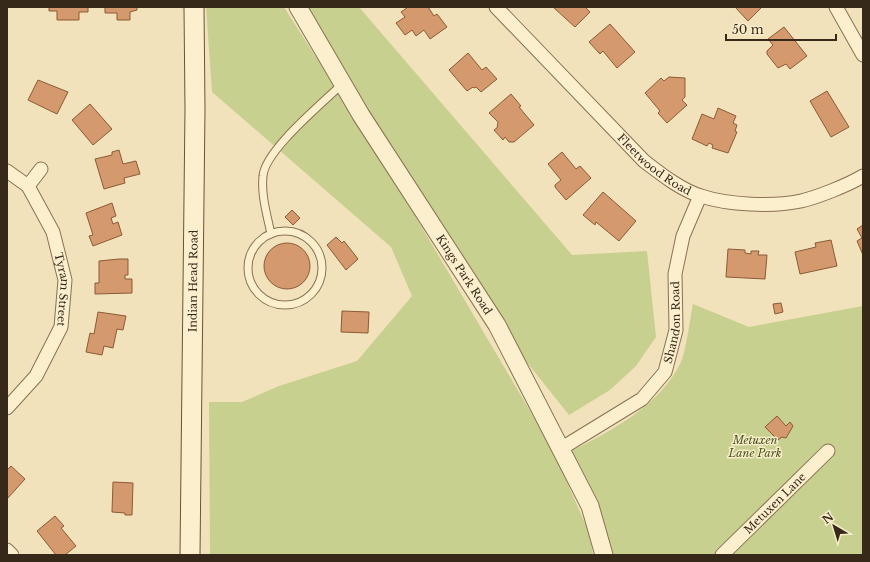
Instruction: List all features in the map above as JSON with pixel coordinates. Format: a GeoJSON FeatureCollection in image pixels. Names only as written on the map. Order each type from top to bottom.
{"type":"FeatureCollection","features":[{"type":"Feature","properties":{"kind":"main road","name":"Indian Head Road"},"geometry":{"type":"LineString","coordinates":[[190,555],[195,109],[194,7]]}},
{"type":"Feature","properties":{"kind":"street","name":"Kings Park Road"},"geometry":{"type":"LineString","coordinates":[[298,7],[343,84],[497,325],[562,448],[590,506],[604,555]]}},
{"type":"Feature","properties":{"kind":"street","name":"Fleetwood Road"},"geometry":{"type":"LineString","coordinates":[[496,7],[644,161],[672,181],[700,196],[750,204],[801,201],[854,181],[863,176]]}},
{"type":"Feature","properties":{"kind":"street"},"geometry":{"type":"LineString","coordinates":[[836,7],[863,55]]}},
{"type":"Feature","properties":{"kind":"street"},"geometry":{"type":"LineString","coordinates":[[28,186],[41,169]]}},
{"type":"Feature","properties":{"kind":"street","name":"Tyram Street"},"geometry":{"type":"LineString","coordinates":[[7,171],[28,186],[54,232],[65,280],[61,327],[36,376],[7,408]]}},
{"type":"Feature","properties":{"kind":"street","name":"Shandon Road"},"geometry":{"type":"LineString","coordinates":[[562,448],[642,399],[665,372],[676,330],[674,274],[683,236],[700,196]]}},
{"type":"Feature","properties":{"kind":"street","name":"Metuxen Lane"},"geometry":{"type":"LineString","coordinates":[[722,555],[828,451]]}},
{"type":"Feature","properties":{"kind":"street"},"geometry":{"type":"LineString","coordinates":[[7,550],[12,555]]}},
{"type":"Feature","properties":{"kind":"lane"},"geometry":{"type":"LineString","coordinates":[[271,234],[263,194],[263,175],[267,162],[278,147],[343,84]]}},
{"type":"Feature","properties":{"kind":"lane"},"geometry":{"type":"LineString","coordinates":[[283,231],[296,233],[307,238],[316,247],[321,259],[322,271],[319,283],[312,294],[302,301],[290,305],[279,305],[267,301],[258,294],[251,284],[248,272],[249,260],[253,249],[261,240],[271,234],[283,231]]}},
{"type":"Feature","properties":{"kind":"green space"},"geometry":{"type":"Polygon","coordinates":[[[206,7],[284,7],[394,180],[553,450],[590,535],[593,555],[210,555],[209,402],[242,402],[279,386],[357,361],[412,296],[391,247],[212,92],[206,7]]]}},
{"type":"Feature","properties":{"kind":"green space"},"geometry":{"type":"Polygon","coordinates":[[[298,7],[359,7],[572,255],[647,251],[656,337],[636,366],[610,390],[569,415],[497,325],[298,7]]]}},
{"type":"Feature","properties":{"kind":"green space","name":"Metuxen Lane Park"},"geometry":{"type":"Polygon","coordinates":[[[693,304],[749,327],[863,306],[863,555],[613,555],[600,511],[572,451],[633,415],[660,392],[671,379],[682,359],[693,304]]]}},
{"type":"Feature","properties":{"kind":"building"},"geometry":{"type":"Polygon","coordinates":[[[49,7],[88,7],[88,12],[79,12],[79,20],[57,20],[57,11],[49,11],[49,7]]]}},
{"type":"Feature","properties":{"kind":"building"},"geometry":{"type":"Polygon","coordinates":[[[105,7],[137,7],[137,10],[130,12],[130,20],[117,20],[117,13],[105,13],[105,7]]]}},
{"type":"Feature","properties":{"kind":"building"},"geometry":{"type":"Polygon","coordinates":[[[408,7],[428,7],[434,16],[437,14],[447,27],[430,39],[424,30],[416,36],[412,30],[405,35],[396,23],[405,17],[401,12],[408,7]]]}},
{"type":"Feature","properties":{"kind":"building"},"geometry":{"type":"Polygon","coordinates":[[[553,7],[585,7],[590,12],[575,27],[553,7]]]}},
{"type":"Feature","properties":{"kind":"building"},"geometry":{"type":"Polygon","coordinates":[[[735,7],[762,7],[748,21],[735,7]]]}},
{"type":"Feature","properties":{"kind":"building"},"geometry":{"type":"Polygon","coordinates":[[[610,24],[635,52],[617,68],[603,51],[600,54],[589,42],[610,24]]]}},
{"type":"Feature","properties":{"kind":"building"},"geometry":{"type":"Polygon","coordinates":[[[784,27],[807,56],[790,69],[786,64],[778,68],[767,54],[767,51],[773,45],[768,39],[784,27]]]}},
{"type":"Feature","properties":{"kind":"building"},"geometry":{"type":"Polygon","coordinates":[[[468,53],[482,70],[486,67],[497,79],[481,92],[476,87],[473,87],[467,91],[449,70],[468,53]]]}},
{"type":"Feature","properties":{"kind":"building"},"geometry":{"type":"Polygon","coordinates":[[[669,77],[685,78],[685,97],[682,100],[687,105],[667,123],[658,113],[660,111],[645,93],[661,78],[664,81],[669,77]]]}},
{"type":"Feature","properties":{"kind":"building"},"geometry":{"type":"Polygon","coordinates":[[[38,80],[68,92],[57,114],[28,100],[38,80]]]}},
{"type":"Feature","properties":{"kind":"building"},"geometry":{"type":"Polygon","coordinates":[[[827,91],[849,127],[831,137],[810,101],[827,91]]]}},
{"type":"Feature","properties":{"kind":"building"},"geometry":{"type":"Polygon","coordinates":[[[511,94],[521,106],[519,107],[534,125],[514,142],[509,142],[505,137],[503,140],[494,130],[497,128],[498,122],[489,113],[511,94]]]}},
{"type":"Feature","properties":{"kind":"building"},"geometry":{"type":"Polygon","coordinates":[[[90,104],[112,129],[93,145],[72,120],[90,104]]]}},
{"type":"Feature","properties":{"kind":"building"},"geometry":{"type":"Polygon","coordinates":[[[718,108],[736,116],[733,123],[737,125],[735,131],[737,132],[728,153],[712,148],[713,145],[709,143],[707,146],[692,139],[702,114],[714,119],[718,108]]]}},
{"type":"Feature","properties":{"kind":"building"},"geometry":{"type":"Polygon","coordinates":[[[119,150],[123,164],[136,161],[140,174],[124,178],[125,183],[104,189],[95,159],[112,155],[112,152],[119,150]]]}},
{"type":"Feature","properties":{"kind":"building"},"geometry":{"type":"Polygon","coordinates":[[[562,152],[576,169],[580,166],[591,178],[566,200],[555,187],[555,185],[561,180],[548,164],[562,152]]]}},
{"type":"Feature","properties":{"kind":"building"},"geometry":{"type":"Polygon","coordinates":[[[603,192],[636,221],[619,241],[596,222],[595,225],[583,215],[603,192]]]}},
{"type":"Feature","properties":{"kind":"building"},"geometry":{"type":"Polygon","coordinates":[[[112,203],[116,216],[111,218],[113,224],[118,222],[122,235],[93,246],[89,236],[93,235],[86,213],[112,203]]]}},
{"type":"Feature","properties":{"kind":"building"},"geometry":{"type":"Polygon","coordinates":[[[292,210],[300,218],[293,225],[285,217],[292,210]]]}},
{"type":"Feature","properties":{"kind":"building"},"geometry":{"type":"Polygon","coordinates":[[[863,225],[863,255],[857,241],[862,238],[857,229],[863,225]]]}},
{"type":"Feature","properties":{"kind":"building"},"geometry":{"type":"Polygon","coordinates":[[[336,237],[342,243],[344,241],[358,259],[346,270],[327,245],[336,237]]]}},
{"type":"Feature","properties":{"kind":"building"},"geometry":{"type":"Polygon","coordinates":[[[831,240],[837,266],[800,274],[795,252],[816,247],[815,243],[831,240]]]}},
{"type":"Feature","properties":{"kind":"building"},"geometry":{"type":"Polygon","coordinates":[[[282,243],[292,243],[300,247],[306,253],[310,261],[310,271],[306,279],[300,285],[292,289],[282,289],[274,285],[268,279],[264,271],[264,261],[268,253],[274,247],[282,243]]]}},
{"type":"Feature","properties":{"kind":"building"},"geometry":{"type":"Polygon","coordinates":[[[728,249],[745,250],[745,253],[751,254],[751,251],[759,251],[758,255],[767,255],[765,279],[726,277],[728,249]]]}},
{"type":"Feature","properties":{"kind":"building"},"geometry":{"type":"Polygon","coordinates":[[[128,259],[128,275],[125,275],[125,279],[132,279],[132,293],[95,294],[95,283],[99,283],[99,261],[128,259]]]}},
{"type":"Feature","properties":{"kind":"building"},"geometry":{"type":"Polygon","coordinates":[[[781,303],[783,312],[775,314],[773,304],[781,303]]]}},
{"type":"Feature","properties":{"kind":"building"},"geometry":{"type":"Polygon","coordinates":[[[342,311],[369,312],[368,333],[341,332],[342,311]]]}},
{"type":"Feature","properties":{"kind":"building"},"geometry":{"type":"Polygon","coordinates":[[[98,312],[126,316],[123,330],[117,329],[113,348],[104,346],[102,355],[86,352],[90,333],[94,334],[98,312]]]}},
{"type":"Feature","properties":{"kind":"building"},"geometry":{"type":"Polygon","coordinates":[[[777,416],[786,426],[790,422],[793,426],[786,438],[782,437],[778,440],[765,427],[777,416]]]}},
{"type":"Feature","properties":{"kind":"building"},"geometry":{"type":"Polygon","coordinates":[[[11,466],[25,479],[7,499],[7,470],[11,466]]]}},
{"type":"Feature","properties":{"kind":"building"},"geometry":{"type":"Polygon","coordinates":[[[113,482],[133,483],[132,515],[112,512],[113,482]]]}},
{"type":"Feature","properties":{"kind":"building"},"geometry":{"type":"Polygon","coordinates":[[[55,516],[64,526],[61,528],[76,546],[65,555],[56,555],[37,531],[55,516]]]}}]}
